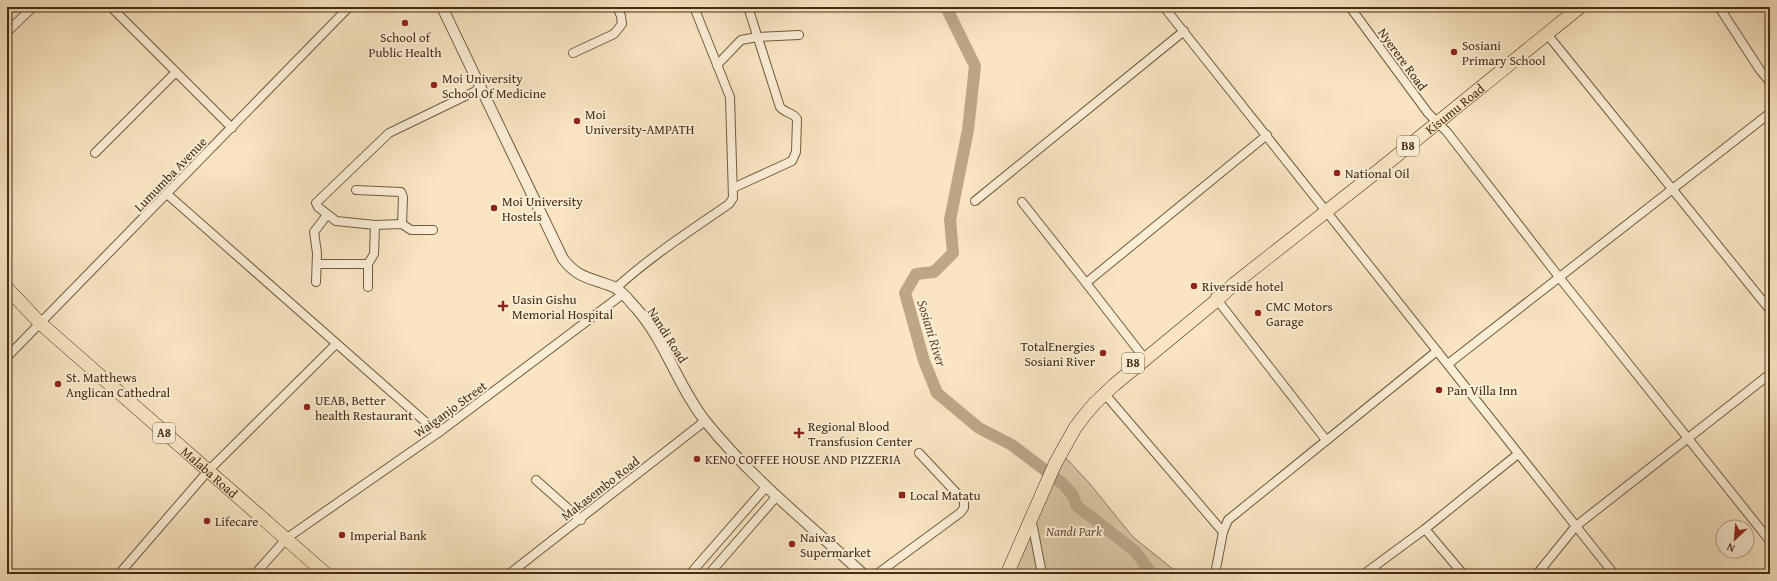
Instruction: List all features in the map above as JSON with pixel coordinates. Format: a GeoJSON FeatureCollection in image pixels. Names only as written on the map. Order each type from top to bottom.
{"type":"FeatureCollection","features":[{"type":"Feature","properties":{"kind":"highway","name":"Kisumu Road"},"geometry":{"type":"LineString","coordinates":[[1215,298],[1326,212],[1580,7]]}},
{"type":"Feature","properties":{"kind":"highway","name":"Malaba Road"},"geometry":{"type":"LineString","coordinates":[[7,288],[40,323],[208,471],[287,538],[326,574]]}},
{"type":"Feature","properties":{"kind":"highway","name":"B8"},"geometry":{"type":"LineString","coordinates":[[1001,574],[1069,430],[1095,397],[1142,355],[1215,298]]}},
{"type":"Feature","properties":{"kind":"highway","name":"B8"},"geometry":{"type":"LineString","coordinates":[[1053,462],[1075,428],[1104,394],[1215,298]]}},
{"type":"Feature","properties":{"kind":"highway","name":"B8"},"geometry":{"type":"LineString","coordinates":[[1007,574],[1029,524],[1044,483]]}},
{"type":"Feature","properties":{"kind":"street"},"geometry":{"type":"LineString","coordinates":[[7,32],[33,7]]}},
{"type":"Feature","properties":{"kind":"street"},"geometry":{"type":"LineString","coordinates":[[111,7],[232,128]]}},
{"type":"Feature","properties":{"kind":"street","name":"Lumumba Avenue"},"geometry":{"type":"LineString","coordinates":[[7,357],[168,194],[349,7]]}},
{"type":"Feature","properties":{"kind":"street"},"geometry":{"type":"LineString","coordinates":[[442,7],[480,89],[563,259],[579,275],[620,291]]}},
{"type":"Feature","properties":{"kind":"street"},"geometry":{"type":"LineString","coordinates":[[573,53],[614,34],[622,24],[621,16],[617,7]]}},
{"type":"Feature","properties":{"kind":"street"},"geometry":{"type":"LineString","coordinates":[[694,7],[731,102],[733,188],[792,161],[796,152],[797,120],[793,115],[784,112],[780,107],[748,7]]}},
{"type":"Feature","properties":{"kind":"street"},"geometry":{"type":"LineString","coordinates":[[1164,7],[1614,574]]}},
{"type":"Feature","properties":{"kind":"street","name":"Nyerere Road"},"geometry":{"type":"LineString","coordinates":[[1350,7],[1437,123],[1447,132],[1559,277],[1770,541]]}},
{"type":"Feature","properties":{"kind":"street"},"geometry":{"type":"LineString","coordinates":[[1719,7],[1760,70],[1770,82]]}},
{"type":"Feature","properties":{"kind":"street"},"geometry":{"type":"LineString","coordinates":[[975,201],[1184,31]]}},
{"type":"Feature","properties":{"kind":"street"},"geometry":{"type":"LineString","coordinates":[[1547,34],[1770,310]]}},
{"type":"Feature","properties":{"kind":"street"},"geometry":{"type":"LineString","coordinates":[[717,65],[741,40],[758,37],[799,35]]}},
{"type":"Feature","properties":{"kind":"street"},"geometry":{"type":"LineString","coordinates":[[95,153],[176,72]]}},
{"type":"Feature","properties":{"kind":"street"},"geometry":{"type":"LineString","coordinates":[[433,230],[411,230],[402,224],[375,225],[336,221],[318,207],[316,203],[389,133],[480,89]]}},
{"type":"Feature","properties":{"kind":"street"},"geometry":{"type":"LineString","coordinates":[[1448,364],[1770,113]]}},
{"type":"Feature","properties":{"kind":"street"},"geometry":{"type":"LineString","coordinates":[[1086,282],[1267,135]]}},
{"type":"Feature","properties":{"kind":"street","name":"Waiganjo Street"},"geometry":{"type":"LineString","coordinates":[[255,574],[287,538],[438,433],[620,291],[633,272],[729,204],[733,198],[733,188]]}},
{"type":"Feature","properties":{"kind":"street"},"geometry":{"type":"LineString","coordinates":[[356,190],[401,192],[403,197],[402,224]]}},
{"type":"Feature","properties":{"kind":"street"},"geometry":{"type":"LineString","coordinates":[[168,194],[438,433]]}},
{"type":"Feature","properties":{"kind":"street"},"geometry":{"type":"LineString","coordinates":[[1022,202],[1142,355]]}},
{"type":"Feature","properties":{"kind":"street"},"geometry":{"type":"LineString","coordinates":[[316,282],[317,264],[314,232],[327,215]]}},
{"type":"Feature","properties":{"kind":"street"},"geometry":{"type":"LineString","coordinates":[[368,287],[368,264],[374,254],[375,225]]}},
{"type":"Feature","properties":{"kind":"street"},"geometry":{"type":"LineString","coordinates":[[317,264],[368,264]]}},
{"type":"Feature","properties":{"kind":"street","name":"Nandi Road"},"geometry":{"type":"LineString","coordinates":[[620,291],[644,318],[664,347],[683,385],[705,421],[734,455],[766,487],[863,574]]}},
{"type":"Feature","properties":{"kind":"street"},"geometry":{"type":"LineString","coordinates":[[1215,298],[1326,440]]}},
{"type":"Feature","properties":{"kind":"street"},"geometry":{"type":"LineString","coordinates":[[119,574],[208,471],[336,344]]}},
{"type":"Feature","properties":{"kind":"street"},"geometry":{"type":"LineString","coordinates":[[1215,574],[1223,532],[1228,520],[1437,351]]}},
{"type":"Feature","properties":{"kind":"street"},"geometry":{"type":"LineString","coordinates":[[1537,574],[1576,526],[1770,374]]}},
{"type":"Feature","properties":{"kind":"street"},"geometry":{"type":"LineString","coordinates":[[1104,394],[1223,532]]}},
{"type":"Feature","properties":{"kind":"street","name":"Makasembo Road"},"geometry":{"type":"LineString","coordinates":[[509,574],[705,421]]}},
{"type":"Feature","properties":{"kind":"street"},"geometry":{"type":"LineString","coordinates":[[877,574],[960,513],[964,508],[964,501],[920,452]]}},
{"type":"Feature","properties":{"kind":"street"},"geometry":{"type":"LineString","coordinates":[[1364,574],[1425,529],[1518,454]]}},
{"type":"Feature","properties":{"kind":"street"},"geometry":{"type":"LineString","coordinates":[[536,480],[580,520]]}},
{"type":"Feature","properties":{"kind":"street"},"geometry":{"type":"LineString","coordinates":[[690,574],[766,487]]}},
{"type":"Feature","properties":{"kind":"street"},"geometry":{"type":"LineString","coordinates":[[709,574],[777,496]]}},
{"type":"Feature","properties":{"kind":"street"},"geometry":{"type":"LineString","coordinates":[[1029,524],[1033,527],[1042,574]]}},
{"type":"Feature","properties":{"kind":"street"},"geometry":{"type":"LineString","coordinates":[[1425,529],[1463,574]]}},
{"type":"Feature","properties":{"kind":"green space","name":"Nandi Park"},"geometry":{"type":"Polygon","coordinates":[[[1065,457],[1090,484],[1133,537],[1179,574],[1008,574],[1065,457]]]}},
{"type":"Feature","properties":{"kind":"waterway","name":"Sosiani River"},"geometry":{"type":"LineString","coordinates":[[946,7],[975,66],[968,130],[950,220],[953,253],[934,272],[916,274],[905,293],[924,361],[937,393],[979,428],[1012,445],[1063,484],[1072,494],[1077,506],[1135,551],[1152,574]]}},
{"type":"Feature","properties":{"kind":"place","name":"School of Public Health"},"geometry":{"type":"Point","coordinates":[405,23]}},
{"type":"Feature","properties":{"kind":"place","name":"Sosiani Primary School"},"geometry":{"type":"Point","coordinates":[1454,52]}},
{"type":"Feature","properties":{"kind":"place","name":"Moi University School Of Medicine"},"geometry":{"type":"Point","coordinates":[434,85]}},
{"type":"Feature","properties":{"kind":"place","name":"Moi University-AMPATH"},"geometry":{"type":"Point","coordinates":[577,121]}},
{"type":"Feature","properties":{"kind":"place","name":"National Oil"},"geometry":{"type":"Point","coordinates":[1337,173]}},
{"type":"Feature","properties":{"kind":"place","name":"Moi University Hostels"},"geometry":{"type":"Point","coordinates":[494,208]}},
{"type":"Feature","properties":{"kind":"place","name":"Riverside hotel"},"geometry":{"type":"Point","coordinates":[1194,286]}},
{"type":"Feature","properties":{"kind":"place","name":"Uasin Gishu Memorial Hospital"},"geometry":{"type":"Point","coordinates":[503,306]}},
{"type":"Feature","properties":{"kind":"place","name":"CMC Motors Garage"},"geometry":{"type":"Point","coordinates":[1258,313]}},
{"type":"Feature","properties":{"kind":"place","name":"TotalEnergies Sosiani River"},"geometry":{"type":"Point","coordinates":[1103,353]}},
{"type":"Feature","properties":{"kind":"place","name":"St. Matthews Anglican Cathedral"},"geometry":{"type":"Point","coordinates":[58,384]}},
{"type":"Feature","properties":{"kind":"place","name":"Pan Villa Inn"},"geometry":{"type":"Point","coordinates":[1439,390]}},
{"type":"Feature","properties":{"kind":"place","name":"UEAB, Better health Restaurant"},"geometry":{"type":"Point","coordinates":[307,407]}},
{"type":"Feature","properties":{"kind":"place","name":"Regional Blood Transfusion Center"},"geometry":{"type":"Point","coordinates":[799,433]}},
{"type":"Feature","properties":{"kind":"place","name":"KENO COFFEE HOUSE AND PIZZERIA"},"geometry":{"type":"Point","coordinates":[697,459]}},
{"type":"Feature","properties":{"kind":"place","name":"Local Matatu"},"geometry":{"type":"Point","coordinates":[902,495]}},
{"type":"Feature","properties":{"kind":"place","name":"Lifecare"},"geometry":{"type":"Point","coordinates":[207,521]}},
{"type":"Feature","properties":{"kind":"place","name":"Imperial Bank"},"geometry":{"type":"Point","coordinates":[342,535]}},
{"type":"Feature","properties":{"kind":"place","name":"Naivas Supermarket"},"geometry":{"type":"Point","coordinates":[792,544]}}]}
